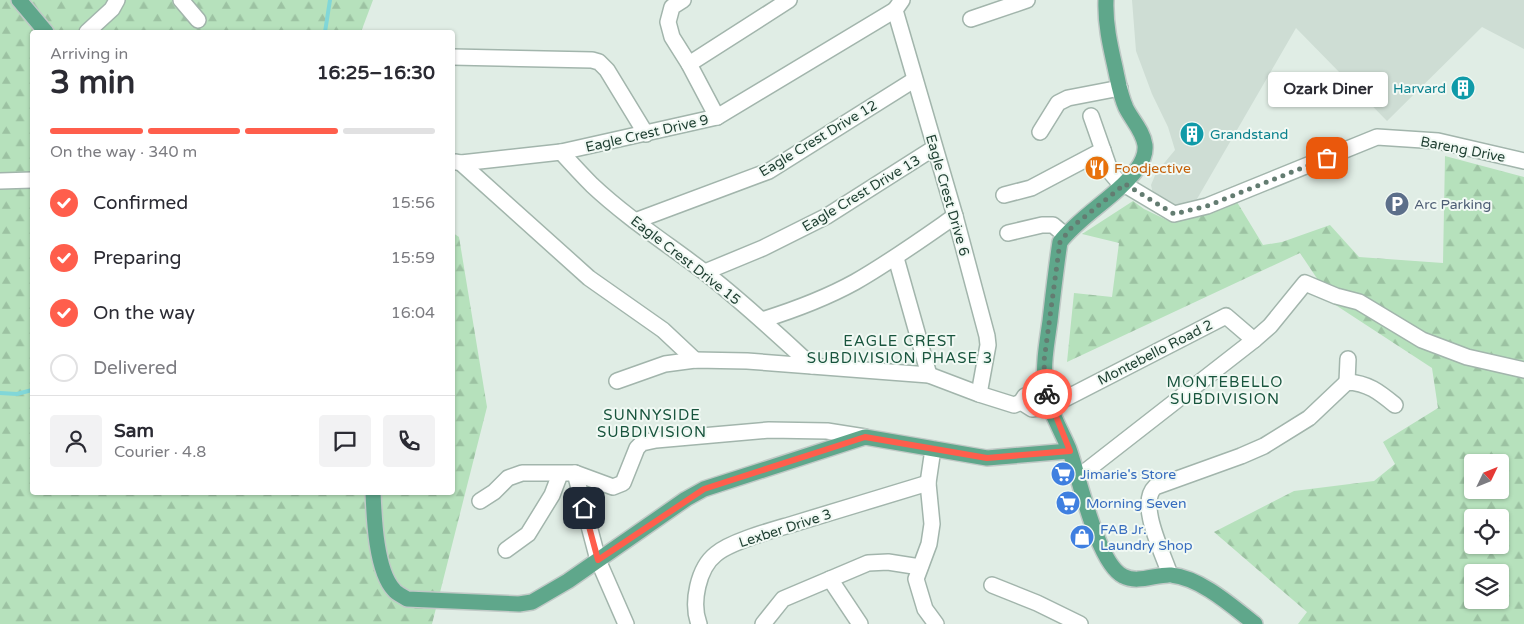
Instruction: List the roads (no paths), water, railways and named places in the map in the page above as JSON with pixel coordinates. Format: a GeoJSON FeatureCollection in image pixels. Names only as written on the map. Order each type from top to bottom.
{"type":"FeatureCollection","features":[{"type":"Feature","properties":{"kind":"main road"},"geometry":{"type":"LineString","coordinates":[[19,0],[44,30]]}},
{"type":"Feature","properties":{"kind":"main road"},"geometry":{"type":"LineString","coordinates":[[1106,0],[1107,28],[1120,88],[1126,107],[1145,145],[1145,157],[1125,184],[1072,227],[1060,242],[1044,361],[1045,388],[1070,451],[1077,478],[1101,544],[1108,561],[1115,571],[1124,577],[1140,579],[1170,575],[1189,578],[1221,598],[1255,624]]}},
{"type":"Feature","properties":{"kind":"main road"},"geometry":{"type":"LineString","coordinates":[[373,495],[374,534],[386,578],[394,591],[407,599],[526,604],[568,581],[704,489],[865,437],[987,458],[1070,451]]}},
{"type":"Feature","properties":{"kind":"street"},"geometry":{"type":"LineString","coordinates":[[89,30],[112,9],[117,0]]}},
{"type":"Feature","properties":{"kind":"street"},"geometry":{"type":"LineString","coordinates":[[182,0],[198,20]]}},
{"type":"Feature","properties":{"kind":"street"},"geometry":{"type":"LineString","coordinates":[[683,0],[672,7],[668,22],[672,37],[717,117]]}},
{"type":"Feature","properties":{"kind":"street"},"geometry":{"type":"LineString","coordinates":[[688,64],[789,0]]}},
{"type":"Feature","properties":{"kind":"street"},"geometry":{"type":"LineString","coordinates":[[971,19],[1027,0]]}},
{"type":"Feature","properties":{"kind":"street","name":"Eagle Crest Drive 6"},"geometry":{"type":"LineString","coordinates":[[899,5],[914,80],[955,216],[988,336],[979,394]]}},
{"type":"Feature","properties":{"kind":"street","name":"Eagle Crest Drive 9"},"geometry":{"type":"LineString","coordinates":[[457,162],[561,152],[717,117],[899,5]]}},
{"type":"Feature","properties":{"kind":"street"},"geometry":{"type":"LineString","coordinates":[[455,57],[592,60],[599,62],[608,70],[646,134]]}},
{"type":"Feature","properties":{"kind":"street","name":"Eagle Crest Drive 12"},"geometry":{"type":"LineString","coordinates":[[635,221],[769,171],[914,80]]}},
{"type":"Feature","properties":{"kind":"street"},"geometry":{"type":"LineString","coordinates":[[1040,132],[1058,102],[1068,98],[1120,88]]}},
{"type":"Feature","properties":{"kind":"street","name":"Bareng Drive"},"geometry":{"type":"LineString","coordinates":[[1091,116],[1111,173],[1117,180],[1174,214],[1207,206],[1328,165],[1377,137],[1438,141],[1524,161]]}},
{"type":"Feature","properties":{"kind":"street","name":"Eagle Crest Drive 13"},"geometry":{"type":"LineString","coordinates":[[705,272],[763,248],[827,216],[934,148]]}},
{"type":"Feature","properties":{"kind":"street"},"geometry":{"type":"LineString","coordinates":[[1004,195],[1031,188],[1102,150]]}},
{"type":"Feature","properties":{"kind":"street","name":"Eagle Crest Drive 15"},"geometry":{"type":"LineString","coordinates":[[561,152],[593,186],[635,221],[705,272],[762,320],[812,366]]}},
{"type":"Feature","properties":{"kind":"street"},"geometry":{"type":"LineString","coordinates":[[457,162],[582,272],[662,330],[695,360]]}},
{"type":"Feature","properties":{"kind":"street"},"geometry":{"type":"LineString","coordinates":[[0,181],[30,180]]}},
{"type":"Feature","properties":{"kind":"street"},"geometry":{"type":"LineString","coordinates":[[762,320],[794,310],[830,294],[896,258],[955,216]]}},
{"type":"Feature","properties":{"kind":"street"},"geometry":{"type":"LineString","coordinates":[[1008,233],[1042,225],[1053,225],[1065,235]]}},
{"type":"Feature","properties":{"kind":"street"},"geometry":{"type":"LineString","coordinates":[[896,258],[929,375]]}},
{"type":"Feature","properties":{"kind":"street"},"geometry":{"type":"LineString","coordinates":[[1077,478],[1254,340],[1270,326],[1305,283],[1336,296],[1359,302],[1422,340],[1467,356],[1524,370]]}},
{"type":"Feature","properties":{"kind":"street","name":"Montebello Road 2"},"geometry":{"type":"LineString","coordinates":[[1051,406],[1226,316],[1254,340]]}},
{"type":"Feature","properties":{"kind":"street"},"geometry":{"type":"LineString","coordinates":[[1170,575],[1152,525],[1148,508],[1151,491],[1158,485],[1264,446],[1309,418],[1347,382],[1348,359]]}},
{"type":"Feature","properties":{"kind":"street"},"geometry":{"type":"LineString","coordinates":[[617,381],[665,364],[695,360],[929,375],[1014,405],[1021,402],[1025,396],[1045,388]]}},
{"type":"Feature","properties":{"kind":"street"},"geometry":{"type":"LineString","coordinates":[[1347,382],[1362,383],[1380,393],[1395,405]]}},
{"type":"Feature","properties":{"kind":"street"},"geometry":{"type":"LineString","coordinates":[[1021,402],[1032,408],[1051,406]]}},
{"type":"Feature","properties":{"kind":"street"},"geometry":{"type":"LineString","coordinates":[[480,500],[494,492],[508,478],[522,473],[568,473],[613,487],[619,486],[623,483],[637,448],[642,443],[656,440],[769,430],[827,431],[865,437]]}},
{"type":"Feature","properties":{"kind":"street"},"geometry":{"type":"LineString","coordinates":[[933,450],[928,483],[932,524],[930,544],[916,579],[925,609],[936,624]]}},
{"type":"Feature","properties":{"kind":"street"},"geometry":{"type":"LineString","coordinates":[[506,550],[528,534],[558,484],[568,473]]}},
{"type":"Feature","properties":{"kind":"street"},"geometry":{"type":"LineString","coordinates":[[568,473],[598,560],[626,624]]}},
{"type":"Feature","properties":{"kind":"street","name":"Lexber Drive 3"},"geometry":{"type":"LineString","coordinates":[[699,624],[696,604],[700,577],[706,564],[724,548],[768,532],[928,483]]}},
{"type":"Feature","properties":{"kind":"street"},"geometry":{"type":"LineString","coordinates":[[763,624],[783,599],[868,563],[888,562],[920,568]]}},
{"type":"Feature","properties":{"kind":"street"},"geometry":{"type":"LineString","coordinates":[[830,579],[860,624]]}},
{"type":"Feature","properties":{"kind":"street"},"geometry":{"type":"LineString","coordinates":[[992,585],[1056,619],[1080,624]]}},
{"type":"Feature","properties":{"kind":"waterway"},"geometry":{"type":"LineString","coordinates":[[325,30],[330,0]]}},
{"type":"Feature","properties":{"kind":"waterway"},"geometry":{"type":"LineString","coordinates":[[0,393],[17,394],[30,391]]}},
{"type":"Feature","properties":{"kind":"place","name":"Harvard"},"geometry":{"type":"Point","coordinates":[1463,88]}},
{"type":"Feature","properties":{"kind":"place","name":"Grandstand"},"geometry":{"type":"Point","coordinates":[1192,134]}},
{"type":"Feature","properties":{"kind":"place","name":"Ozark Diner"},"geometry":{"type":"Point","coordinates":[1327,158]}},
{"type":"Feature","properties":{"kind":"place","name":"Foodjective"},"geometry":{"type":"Point","coordinates":[1097,168]}},
{"type":"Feature","properties":{"kind":"place","name":"Arc Parking"},"geometry":{"type":"Point","coordinates":[1397,204]}},
{"type":"Feature","properties":{"kind":"place","name":"Jimarie's Store"},"geometry":{"type":"Point","coordinates":[1063,474]}},
{"type":"Feature","properties":{"kind":"place","name":"Morning Seven"},"geometry":{"type":"Point","coordinates":[1068,503]}},
{"type":"Feature","properties":{"kind":"place","name":"FAB Jr. Laundry Shop"},"geometry":{"type":"Point","coordinates":[1082,537]}},
{"type":"Feature","properties":{"kind":"district","name":"EAGLE CREST SUBDIVISION PHASE 3"},"geometry":{"type":"Point","coordinates":[900,350]}},
{"type":"Feature","properties":{"kind":"district","name":"MONTEBELLO SUBDIVISION"},"geometry":{"type":"Point","coordinates":[1225,390]}},
{"type":"Feature","properties":{"kind":"district","name":"SUNNYSIDE SUBDIVISION"},"geometry":{"type":"Point","coordinates":[652,424]}}]}
